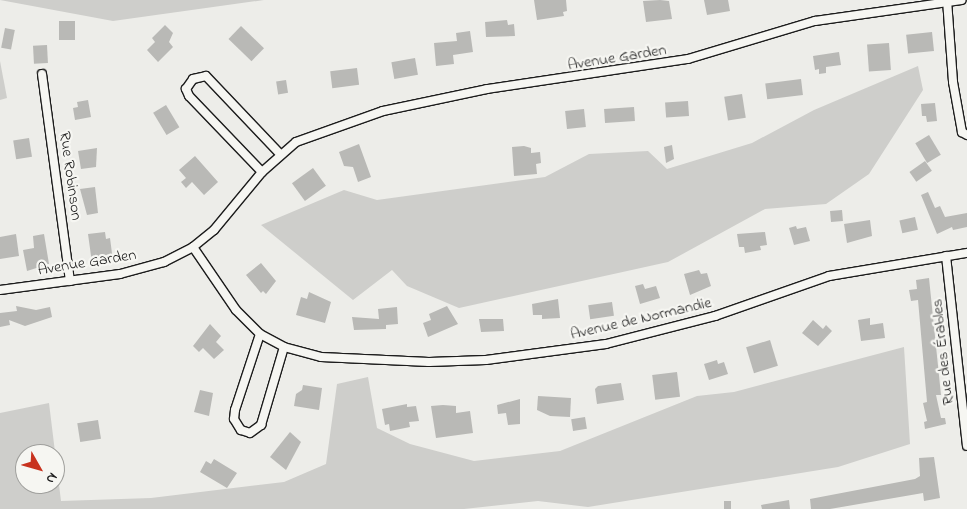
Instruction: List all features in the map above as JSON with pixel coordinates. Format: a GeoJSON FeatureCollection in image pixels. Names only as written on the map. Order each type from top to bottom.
{"type":"FeatureCollection","features":[{"type":"Feature","properties":{"kind":"street","name":"Avenue Garden"},"geometry":{"type":"LineString","coordinates":[[0,290],[129,272],[164,262],[193,247],[237,205],[262,172],[280,154],[296,142],[334,126],[383,111],[487,89],[556,82],[688,59],[815,21],[962,0]]}},
{"type":"Feature","properties":{"kind":"street"},"geometry":{"type":"LineString","coordinates":[[946,1],[953,82],[962,132],[967,135]]}},
{"type":"Feature","properties":{"kind":"street","name":"Rue Robinson"},"geometry":{"type":"LineString","coordinates":[[42,74],[70,281]]}},
{"type":"Feature","properties":{"kind":"street"},"geometry":{"type":"LineString","coordinates":[[262,172],[189,96],[186,89],[193,79],[206,76],[280,154]]}},
{"type":"Feature","properties":{"kind":"street","name":"Avenue de Normandie"},"geometry":{"type":"LineString","coordinates":[[193,247],[236,310],[260,334],[284,347],[321,357],[393,361],[486,360],[606,344],[706,319],[829,276],[967,253]]}},
{"type":"Feature","properties":{"kind":"street","name":"Rue des Érables"},"geometry":{"type":"LineString","coordinates":[[946,256],[967,446]]}},
{"type":"Feature","properties":{"kind":"street"},"geometry":{"type":"LineString","coordinates":[[260,334],[235,410],[234,419],[241,430],[250,433],[261,426],[284,347]]}},
{"type":"Feature","properties":{"kind":"shaded area"},"geometry":{"type":"Polygon","coordinates":[[[0,0],[264,0],[113,21],[0,0]]]}},
{"type":"Feature","properties":{"kind":"shaded area"},"geometry":{"type":"Polygon","coordinates":[[[0,61],[7,98],[0,100],[0,61]]]}},
{"type":"Feature","properties":{"kind":"shaded area"},"geometry":{"type":"Polygon","coordinates":[[[918,66],[923,90],[869,174],[826,204],[765,209],[668,262],[459,308],[407,286],[392,270],[353,300],[261,225],[344,190],[377,200],[545,177],[589,154],[648,151],[667,169],[752,143],[814,110],[918,66]]]}},
{"type":"Feature","properties":{"kind":"shaded area"},"geometry":{"type":"Polygon","coordinates":[[[904,347],[910,444],[838,467],[588,507],[538,501],[464,509],[0,509],[0,413],[49,403],[54,444],[15,444],[15,494],[60,494],[61,501],[151,498],[284,482],[326,464],[337,384],[368,377],[377,428],[410,444],[474,461],[560,451],[697,396],[734,392],[904,347]]]}},
{"type":"Feature","properties":{"kind":"building"},"geometry":{"type":"Polygon","coordinates":[[[534,0],[566,0],[567,11],[563,12],[564,16],[537,20],[534,0]]]}},
{"type":"Feature","properties":{"kind":"building"},"geometry":{"type":"Polygon","coordinates":[[[704,0],[728,0],[730,11],[707,15],[704,0]]]}},
{"type":"Feature","properties":{"kind":"building"},"geometry":{"type":"Polygon","coordinates":[[[643,1],[669,1],[672,19],[646,22],[643,1]]]}},
{"type":"Feature","properties":{"kind":"building"},"geometry":{"type":"Polygon","coordinates":[[[507,20],[508,25],[514,24],[515,36],[486,37],[485,22],[507,20]]]}},
{"type":"Feature","properties":{"kind":"building"},"geometry":{"type":"Polygon","coordinates":[[[59,21],[75,21],[75,40],[59,40],[59,21]]]}},
{"type":"Feature","properties":{"kind":"building"},"geometry":{"type":"Polygon","coordinates":[[[165,25],[173,33],[169,42],[173,47],[158,62],[147,50],[155,42],[152,38],[165,25]]]}},
{"type":"Feature","properties":{"kind":"building"},"geometry":{"type":"Polygon","coordinates":[[[241,26],[264,48],[252,61],[228,39],[241,26]]]}},
{"type":"Feature","properties":{"kind":"building"},"geometry":{"type":"Polygon","coordinates":[[[5,28],[15,30],[11,50],[1,48],[5,28]]]}},
{"type":"Feature","properties":{"kind":"building"},"geometry":{"type":"Polygon","coordinates":[[[470,31],[473,52],[453,55],[454,64],[436,66],[434,43],[457,41],[456,33],[470,31]]]}},
{"type":"Feature","properties":{"kind":"building"},"geometry":{"type":"Polygon","coordinates":[[[932,32],[934,51],[908,54],[906,35],[932,32]]]}},
{"type":"Feature","properties":{"kind":"building"},"geometry":{"type":"Polygon","coordinates":[[[889,43],[891,70],[869,71],[867,45],[889,43]]]}},
{"type":"Feature","properties":{"kind":"building"},"geometry":{"type":"Polygon","coordinates":[[[47,45],[48,63],[34,64],[33,46],[47,45]]]}},
{"type":"Feature","properties":{"kind":"building"},"geometry":{"type":"Polygon","coordinates":[[[839,52],[841,65],[826,67],[826,73],[819,74],[819,69],[815,70],[813,56],[839,52]]]}},
{"type":"Feature","properties":{"kind":"building"},"geometry":{"type":"Polygon","coordinates":[[[415,58],[418,75],[394,79],[391,62],[415,58]]]}},
{"type":"Feature","properties":{"kind":"building"},"geometry":{"type":"Polygon","coordinates":[[[357,68],[359,85],[332,88],[330,71],[357,68]]]}},
{"type":"Feature","properties":{"kind":"building"},"geometry":{"type":"Polygon","coordinates":[[[801,79],[803,95],[767,99],[765,83],[801,79]]]}},
{"type":"Feature","properties":{"kind":"building"},"geometry":{"type":"Polygon","coordinates":[[[286,80],[288,93],[278,94],[276,82],[286,80]]]}},
{"type":"Feature","properties":{"kind":"building"},"geometry":{"type":"Polygon","coordinates":[[[742,94],[746,118],[728,121],[724,97],[742,94]]]}},
{"type":"Feature","properties":{"kind":"building"},"geometry":{"type":"Polygon","coordinates":[[[88,100],[91,117],[75,120],[73,108],[78,107],[77,102],[88,100]]]}},
{"type":"Feature","properties":{"kind":"building"},"geometry":{"type":"Polygon","coordinates":[[[688,101],[689,116],[666,118],[665,103],[688,101]]]}},
{"type":"Feature","properties":{"kind":"building"},"geometry":{"type":"Polygon","coordinates":[[[935,103],[937,121],[927,122],[926,116],[922,116],[921,104],[935,103]]]}},
{"type":"Feature","properties":{"kind":"building"},"geometry":{"type":"Polygon","coordinates":[[[166,105],[179,127],[167,135],[153,113],[166,105]]]}},
{"type":"Feature","properties":{"kind":"building"},"geometry":{"type":"Polygon","coordinates":[[[634,107],[635,121],[605,123],[604,109],[634,107]]]}},
{"type":"Feature","properties":{"kind":"building"},"geometry":{"type":"Polygon","coordinates":[[[584,109],[586,127],[567,129],[565,111],[584,109]]]}},
{"type":"Feature","properties":{"kind":"building"},"geometry":{"type":"Polygon","coordinates":[[[929,135],[941,155],[927,163],[915,143],[929,135]]]}},
{"type":"Feature","properties":{"kind":"building"},"geometry":{"type":"Polygon","coordinates":[[[29,138],[32,157],[16,159],[13,141],[29,138]]]}},
{"type":"Feature","properties":{"kind":"building"},"geometry":{"type":"Polygon","coordinates":[[[359,144],[371,177],[358,182],[353,167],[344,166],[339,152],[359,144]]]}},
{"type":"Feature","properties":{"kind":"building"},"geometry":{"type":"Polygon","coordinates":[[[672,145],[674,159],[666,163],[664,147],[672,145]]]}},
{"type":"Feature","properties":{"kind":"building"},"geometry":{"type":"Polygon","coordinates":[[[524,146],[531,148],[531,153],[540,152],[541,163],[536,164],[537,174],[514,176],[512,147],[524,146]]]}},
{"type":"Feature","properties":{"kind":"building"},"geometry":{"type":"Polygon","coordinates":[[[97,148],[96,167],[81,169],[78,151],[97,148]]]}},
{"type":"Feature","properties":{"kind":"building"},"geometry":{"type":"Polygon","coordinates":[[[195,156],[218,182],[204,195],[192,182],[186,188],[181,182],[186,178],[179,170],[195,156]]]}},
{"type":"Feature","properties":{"kind":"building"},"geometry":{"type":"Polygon","coordinates":[[[925,161],[932,171],[916,182],[909,172],[925,161]]]}},
{"type":"Feature","properties":{"kind":"building"},"geometry":{"type":"Polygon","coordinates":[[[313,168],[326,186],[305,201],[292,183],[313,168]]]}},
{"type":"Feature","properties":{"kind":"building"},"geometry":{"type":"Polygon","coordinates":[[[95,187],[98,213],[87,215],[80,189],[95,187]]]}},
{"type":"Feature","properties":{"kind":"building"},"geometry":{"type":"Polygon","coordinates":[[[928,192],[935,208],[940,206],[945,217],[967,213],[967,227],[953,230],[952,227],[937,234],[921,195],[928,192]]]}},
{"type":"Feature","properties":{"kind":"building"},"geometry":{"type":"Polygon","coordinates":[[[842,210],[843,221],[831,222],[830,211],[842,210]]]}},
{"type":"Feature","properties":{"kind":"building"},"geometry":{"type":"Polygon","coordinates":[[[915,217],[918,230],[902,233],[899,221],[915,217]]]}},
{"type":"Feature","properties":{"kind":"building"},"geometry":{"type":"Polygon","coordinates":[[[870,220],[872,236],[847,243],[844,224],[870,220]]]}},
{"type":"Feature","properties":{"kind":"building"},"geometry":{"type":"Polygon","coordinates":[[[796,226],[797,229],[806,227],[810,241],[794,245],[789,228],[796,226]]]}},
{"type":"Feature","properties":{"kind":"building"},"geometry":{"type":"Polygon","coordinates":[[[105,232],[106,239],[110,238],[113,261],[92,263],[88,234],[105,232]]]}},
{"type":"Feature","properties":{"kind":"building"},"geometry":{"type":"Polygon","coordinates":[[[765,232],[767,245],[760,246],[761,250],[745,253],[744,247],[739,247],[737,234],[765,232]]]}},
{"type":"Feature","properties":{"kind":"building"},"geometry":{"type":"Polygon","coordinates":[[[16,234],[19,256],[0,259],[0,237],[16,234]]]}},
{"type":"Feature","properties":{"kind":"building"},"geometry":{"type":"Polygon","coordinates":[[[44,234],[49,264],[27,271],[23,250],[34,248],[33,236],[44,234]]]}},
{"type":"Feature","properties":{"kind":"building"},"geometry":{"type":"Polygon","coordinates":[[[261,263],[276,281],[266,294],[263,291],[261,293],[246,275],[261,263]]]}},
{"type":"Feature","properties":{"kind":"building"},"geometry":{"type":"Polygon","coordinates":[[[699,270],[701,274],[707,273],[711,286],[690,295],[684,274],[699,270]]]}},
{"type":"Feature","properties":{"kind":"building"},"geometry":{"type":"Polygon","coordinates":[[[929,278],[941,395],[936,395],[941,418],[945,418],[946,424],[925,429],[924,422],[927,421],[923,403],[927,402],[918,300],[911,301],[909,290],[917,289],[916,280],[929,278]]]}},
{"type":"Feature","properties":{"kind":"building"},"geometry":{"type":"Polygon","coordinates":[[[643,284],[645,289],[656,286],[660,298],[640,304],[635,286],[643,284]]]}},
{"type":"Feature","properties":{"kind":"building"},"geometry":{"type":"Polygon","coordinates":[[[309,292],[331,302],[325,323],[296,315],[301,297],[307,299],[309,292]]]}},
{"type":"Feature","properties":{"kind":"building"},"geometry":{"type":"Polygon","coordinates":[[[558,299],[560,318],[542,319],[542,315],[533,315],[532,304],[558,299]]]}},
{"type":"Feature","properties":{"kind":"building"},"geometry":{"type":"Polygon","coordinates":[[[612,302],[614,316],[590,319],[588,305],[612,302]]]}},
{"type":"Feature","properties":{"kind":"building"},"geometry":{"type":"Polygon","coordinates":[[[16,306],[36,310],[50,307],[52,317],[25,326],[9,320],[10,325],[0,327],[0,313],[17,311],[16,306]]]}},
{"type":"Feature","properties":{"kind":"building"},"geometry":{"type":"Polygon","coordinates":[[[447,306],[458,324],[428,337],[423,323],[431,320],[429,314],[447,306]]]}},
{"type":"Feature","properties":{"kind":"building"},"geometry":{"type":"Polygon","coordinates":[[[397,307],[398,324],[386,325],[386,329],[354,330],[352,317],[379,319],[378,309],[397,307]]]}},
{"type":"Feature","properties":{"kind":"building"},"geometry":{"type":"Polygon","coordinates":[[[870,318],[870,325],[883,323],[885,338],[861,341],[858,320],[870,318]]]}},
{"type":"Feature","properties":{"kind":"building"},"geometry":{"type":"Polygon","coordinates":[[[479,319],[503,319],[504,331],[481,332],[479,319]]]}},
{"type":"Feature","properties":{"kind":"building"},"geometry":{"type":"Polygon","coordinates":[[[813,320],[823,329],[826,325],[832,331],[818,346],[802,333],[813,320]]]}},
{"type":"Feature","properties":{"kind":"building"},"geometry":{"type":"Polygon","coordinates":[[[210,324],[221,336],[216,342],[224,350],[214,359],[203,348],[199,352],[193,346],[210,324]]]}},
{"type":"Feature","properties":{"kind":"building"},"geometry":{"type":"Polygon","coordinates":[[[770,340],[778,366],[754,373],[746,347],[770,340]]]}},
{"type":"Feature","properties":{"kind":"building"},"geometry":{"type":"Polygon","coordinates":[[[717,360],[718,364],[724,362],[728,374],[709,380],[704,364],[717,360]]]}},
{"type":"Feature","properties":{"kind":"building"},"geometry":{"type":"Polygon","coordinates":[[[677,372],[680,397],[655,400],[652,375],[677,372]]]}},
{"type":"Feature","properties":{"kind":"building"},"geometry":{"type":"Polygon","coordinates":[[[621,383],[624,400],[597,404],[595,389],[598,386],[621,383]]]}},
{"type":"Feature","properties":{"kind":"building"},"geometry":{"type":"Polygon","coordinates":[[[303,385],[322,388],[319,410],[294,406],[296,394],[302,390],[303,385]]]}},
{"type":"Feature","properties":{"kind":"building"},"geometry":{"type":"Polygon","coordinates":[[[200,390],[213,393],[209,416],[194,412],[200,390]]]}},
{"type":"Feature","properties":{"kind":"building"},"geometry":{"type":"Polygon","coordinates":[[[538,396],[571,398],[570,417],[550,416],[537,410],[538,396]]]}},
{"type":"Feature","properties":{"kind":"building"},"geometry":{"type":"Polygon","coordinates":[[[520,399],[520,424],[508,425],[506,413],[498,414],[497,405],[520,399]]]}},
{"type":"Feature","properties":{"kind":"building"},"geometry":{"type":"Polygon","coordinates":[[[407,404],[407,407],[416,406],[419,421],[409,422],[410,427],[390,431],[389,424],[385,425],[382,409],[407,404]]]}},
{"type":"Feature","properties":{"kind":"building"},"geometry":{"type":"Polygon","coordinates":[[[431,406],[456,406],[456,413],[470,411],[473,433],[436,438],[431,406]]]}},
{"type":"Feature","properties":{"kind":"building"},"geometry":{"type":"Polygon","coordinates":[[[585,417],[587,429],[573,431],[571,419],[585,417]]]}},
{"type":"Feature","properties":{"kind":"building"},"geometry":{"type":"Polygon","coordinates":[[[98,420],[101,439],[80,442],[77,423],[98,420]]]}},
{"type":"Feature","properties":{"kind":"building"},"geometry":{"type":"Polygon","coordinates":[[[290,432],[301,442],[286,470],[270,457],[290,432]]]}},
{"type":"Feature","properties":{"kind":"building"},"geometry":{"type":"Polygon","coordinates":[[[934,457],[940,498],[924,501],[923,493],[830,509],[811,509],[810,499],[915,479],[920,476],[919,458],[934,457]]]}},
{"type":"Feature","properties":{"kind":"building"},"geometry":{"type":"Polygon","coordinates":[[[214,459],[237,473],[227,488],[200,472],[206,461],[211,464],[214,459]]]}},
{"type":"Feature","properties":{"kind":"building"},"geometry":{"type":"Polygon","coordinates":[[[789,500],[790,509],[762,509],[761,505],[789,500]]]}},
{"type":"Feature","properties":{"kind":"building"},"geometry":{"type":"Polygon","coordinates":[[[724,501],[731,501],[731,509],[724,509],[724,501]]]}}]}
